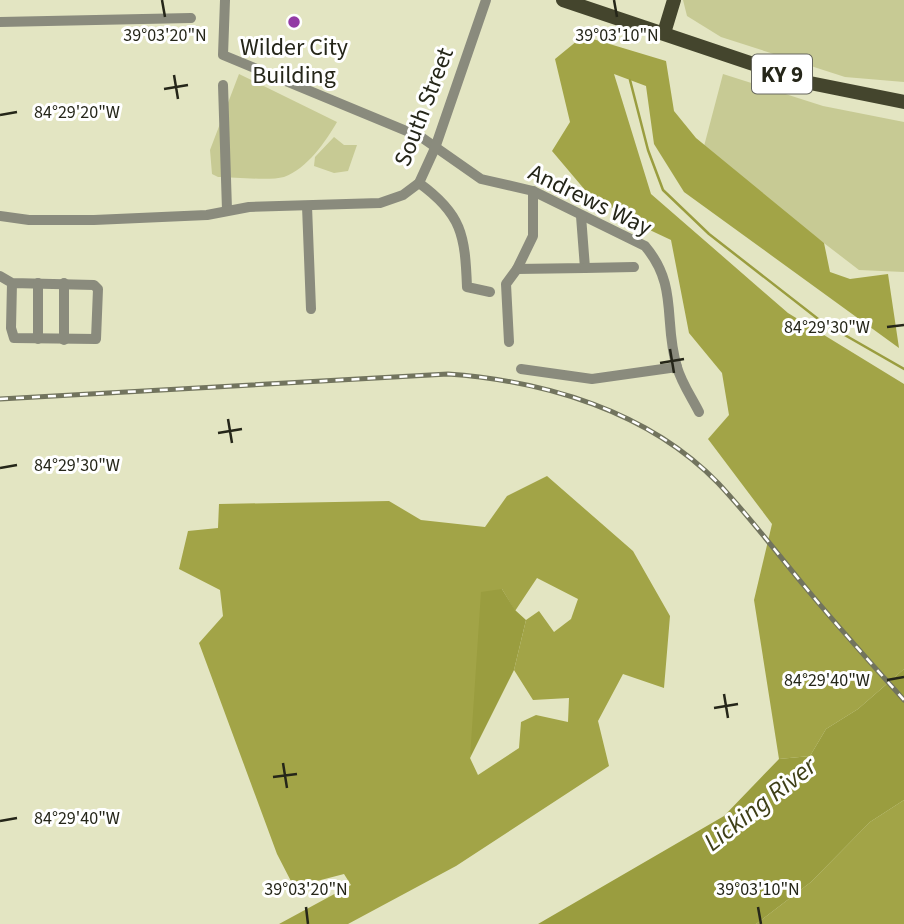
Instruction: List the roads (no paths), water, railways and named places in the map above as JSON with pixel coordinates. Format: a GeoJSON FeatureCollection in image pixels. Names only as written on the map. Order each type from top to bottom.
{"type":"FeatureCollection","features":[{"type":"Feature","properties":{"kind":"main road","name":"KY 9"},"geometry":{"type":"LineString","coordinates":[[564,0],[810,83],[904,102]]}},
{"type":"Feature","properties":{"kind":"main road"},"geometry":{"type":"LineString","coordinates":[[664,33],[674,0]]}},
{"type":"Feature","properties":{"kind":"street","name":"Andrews Way"},"geometry":{"type":"LineString","coordinates":[[225,0],[223,55],[421,136],[481,179],[533,191],[645,246],[666,279],[677,367],[699,412]]}},
{"type":"Feature","properties":{"kind":"street","name":"South Street"},"geometry":{"type":"LineString","coordinates":[[0,216],[94,220],[207,215],[249,207],[380,203],[403,195],[419,183],[435,148],[485,0]]}},
{"type":"Feature","properties":{"kind":"street"},"geometry":{"type":"LineString","coordinates":[[0,22],[191,18]]}},
{"type":"Feature","properties":{"kind":"street"},"geometry":{"type":"LineString","coordinates":[[223,85],[228,210]]}},
{"type":"Feature","properties":{"kind":"street"},"geometry":{"type":"LineString","coordinates":[[419,183],[441,198],[458,225],[464,243],[467,287],[490,292]]}},
{"type":"Feature","properties":{"kind":"street"},"geometry":{"type":"LineString","coordinates":[[509,342],[506,284],[534,236],[533,191]]}},
{"type":"Feature","properties":{"kind":"street"},"geometry":{"type":"LineString","coordinates":[[307,205],[311,309]]}},
{"type":"Feature","properties":{"kind":"street"},"geometry":{"type":"LineString","coordinates":[[582,216],[585,268]]}},
{"type":"Feature","properties":{"kind":"street"},"geometry":{"type":"LineString","coordinates":[[517,269],[634,267]]}},
{"type":"Feature","properties":{"kind":"street"},"geometry":{"type":"LineString","coordinates":[[0,275],[12,283],[94,285],[98,289],[96,339],[14,338],[12,283]]}},
{"type":"Feature","properties":{"kind":"street"},"geometry":{"type":"LineString","coordinates":[[38,283],[38,339]]}},
{"type":"Feature","properties":{"kind":"street"},"geometry":{"type":"LineString","coordinates":[[64,283],[64,340]]}},
{"type":"Feature","properties":{"kind":"street"},"geometry":{"type":"LineString","coordinates":[[521,369],[592,379],[677,367]]}},
{"type":"Feature","properties":{"kind":"water"},"geometry":{"type":"Polygon","coordinates":[[[502,589],[515,610],[526,620],[514,670],[470,758],[481,592],[502,589]]]}},
{"type":"Feature","properties":{"kind":"water","name":"Licking River"},"geometry":{"type":"Polygon","coordinates":[[[904,669],[904,800],[870,822],[811,882],[756,924],[538,924],[724,816],[779,759],[810,756],[826,729],[858,709],[904,669]]]}},
{"type":"Feature","properties":{"kind":"waterway"},"geometry":{"type":"LineString","coordinates":[[630,80],[648,150],[663,190],[709,234],[822,322],[904,369]]}},
{"type":"Feature","properties":{"kind":"railway"},"geometry":{"type":"LineString","coordinates":[[0,399],[448,374],[521,384],[593,404],[660,437],[690,458],[718,483],[830,617],[904,700]]}},
{"type":"Feature","properties":{"kind":"place","name":"Wilder City Building"},"geometry":{"type":"Point","coordinates":[294,22]}}]}
